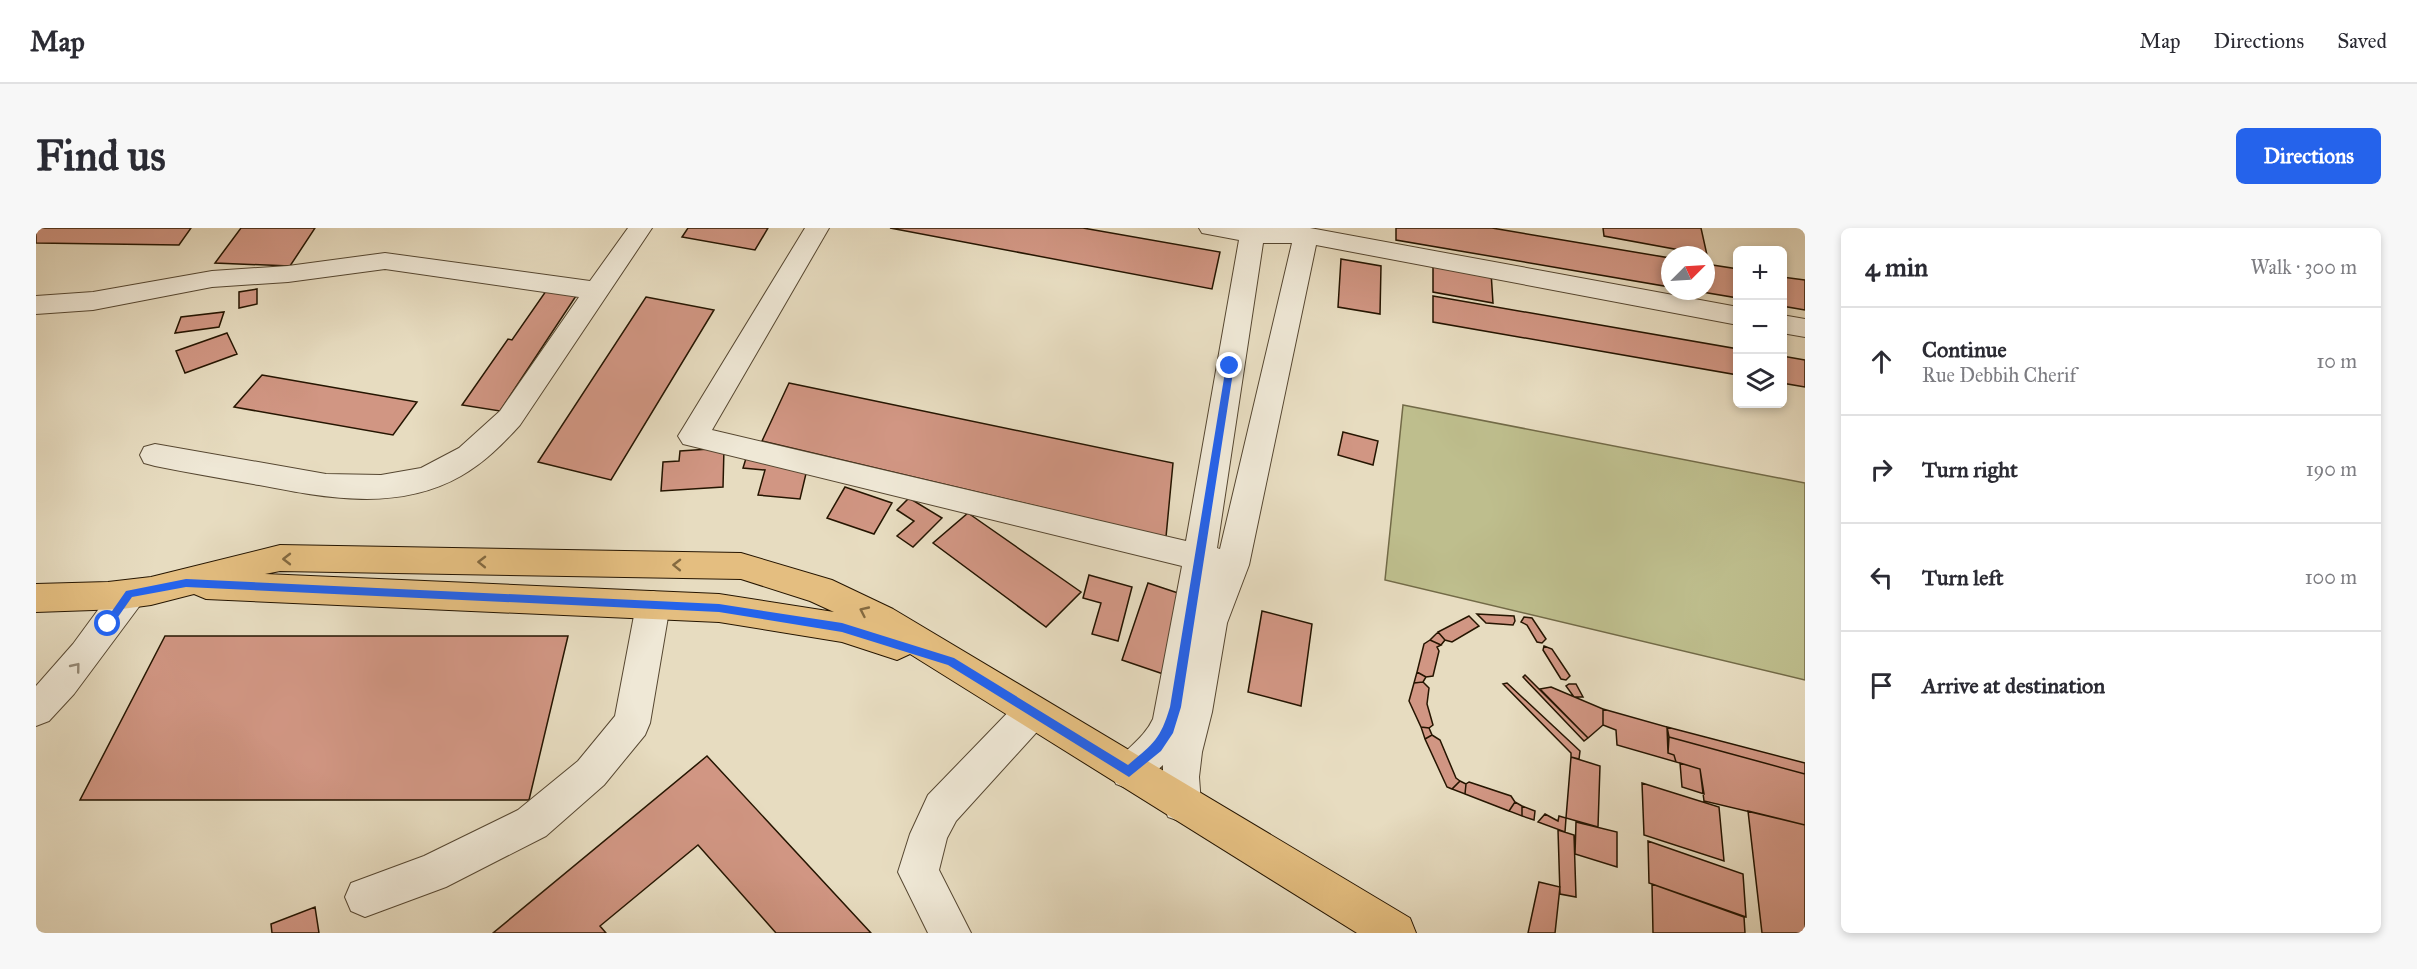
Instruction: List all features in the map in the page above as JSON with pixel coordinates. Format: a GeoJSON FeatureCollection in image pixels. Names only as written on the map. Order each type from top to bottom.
{"type":"FeatureCollection","features":[{"type":"Feature","properties":{"kind":"main road"},"geometry":{"type":"LineString","coordinates":[[36,598],[129,594],[186,583],[235,568],[280,558],[741,566],[820,590],[881,618],[1395,933]]}},
{"type":"Feature","properties":{"kind":"main road"},"geometry":{"type":"LineString","coordinates":[[186,583],[719,608],[842,628],[951,662]]}},
{"type":"Feature","properties":{"kind":"street"},"geometry":{"type":"LineString","coordinates":[[155,455],[326,486],[374,488],[417,482],[449,470],[492,438],[510,418],[640,228]]}},
{"type":"Feature","properties":{"kind":"street"},"geometry":{"type":"LineString","coordinates":[[817,228],[693,436],[1233,565]]}},
{"type":"Feature","properties":{"kind":"street"},"geometry":{"type":"LineString","coordinates":[[1211,228],[1252,235],[1298,231],[1733,314]]}},
{"type":"Feature","properties":{"kind":"street"},"geometry":{"type":"LineString","coordinates":[[1182,804],[1180,777],[1183,752],[1194,712],[1210,623],[1233,565],[1298,231]]}},
{"type":"Feature","properties":{"kind":"street"},"geometry":{"type":"LineString","coordinates":[[1129,772],[1158,747],[1168,733],[1175,707],[1252,235]]}},
{"type":"Feature","properties":{"kind":"street"},"geometry":{"type":"LineString","coordinates":[[36,305],[102,300],[192,282],[288,274],[384,261],[598,291]]}},
{"type":"Feature","properties":{"kind":"street"},"geometry":{"type":"LineString","coordinates":[[36,318],[95,310],[192,282]]}},
{"type":"Feature","properties":{"kind":"street"},"geometry":{"type":"LineString","coordinates":[[1787,325],[1805,328]]}},
{"type":"Feature","properties":{"kind":"street"},"geometry":{"type":"LineString","coordinates":[[36,710],[58,689],[129,594]]}},
{"type":"Feature","properties":{"kind":"street"},"geometry":{"type":"LineString","coordinates":[[365,897],[432,873],[532,823],[591,773],[633,723],[653,605]]}},
{"type":"Feature","properties":{"kind":"street"},"geometry":{"type":"LineString","coordinates":[[950,933],[918,872],[929,834],[942,808],[1032,712]]}},
{"type":"Feature","properties":{"kind":"green space"},"geometry":{"type":"Polygon","coordinates":[[[1403,405],[1805,483],[1805,680],[1385,580],[1403,405]]]}},
{"type":"Feature","properties":{"kind":"building"},"geometry":{"type":"Polygon","coordinates":[[[36,228],[191,228],[179,245],[36,243],[36,228]]]}},
{"type":"Feature","properties":{"kind":"building"},"geometry":{"type":"Polygon","coordinates":[[[241,228],[315,228],[290,266],[215,263],[241,228]]]}},
{"type":"Feature","properties":{"kind":"building"},"geometry":{"type":"Polygon","coordinates":[[[688,228],[768,228],[755,250],[682,237],[688,228]]]}},
{"type":"Feature","properties":{"kind":"building"},"geometry":{"type":"Polygon","coordinates":[[[890,228],[1083,228],[1220,252],[1212,289],[890,228]]]}},
{"type":"Feature","properties":{"kind":"building"},"geometry":{"type":"Polygon","coordinates":[[[1396,228],[1492,228],[1661,256],[1661,285],[1396,240],[1396,228]]]}},
{"type":"Feature","properties":{"kind":"building"},"geometry":{"type":"Polygon","coordinates":[[[1603,228],[1701,228],[1705,246],[1661,247],[1604,236],[1603,228]]]}},
{"type":"Feature","properties":{"kind":"building"},"geometry":{"type":"Polygon","coordinates":[[[1341,259],[1381,266],[1380,314],[1338,307],[1341,259]]]}},
{"type":"Feature","properties":{"kind":"building"},"geometry":{"type":"Polygon","coordinates":[[[1433,261],[1491,272],[1493,303],[1433,292],[1433,261]]]}},
{"type":"Feature","properties":{"kind":"building"},"geometry":{"type":"Polygon","coordinates":[[[1715,265],[1733,268],[1733,297],[1715,294],[1715,265]]]}},
{"type":"Feature","properties":{"kind":"building"},"geometry":{"type":"Polygon","coordinates":[[[1787,278],[1805,280],[1805,310],[1787,307],[1787,278]]]}},
{"type":"Feature","properties":{"kind":"building"},"geometry":{"type":"Polygon","coordinates":[[[257,289],[257,304],[239,308],[239,292],[257,289]]]}},
{"type":"Feature","properties":{"kind":"building"},"geometry":{"type":"Polygon","coordinates":[[[546,291],[576,296],[500,411],[462,405],[508,339],[512,340],[546,291]]]}},
{"type":"Feature","properties":{"kind":"building"},"geometry":{"type":"Polygon","coordinates":[[[1433,296],[1733,348],[1733,374],[1433,322],[1433,296]]]}},
{"type":"Feature","properties":{"kind":"building"},"geometry":{"type":"Polygon","coordinates":[[[646,297],[714,310],[611,480],[538,462],[646,297]]]}},
{"type":"Feature","properties":{"kind":"building"},"geometry":{"type":"Polygon","coordinates":[[[224,312],[219,327],[175,333],[181,317],[224,312]]]}},
{"type":"Feature","properties":{"kind":"building"},"geometry":{"type":"Polygon","coordinates":[[[227,333],[237,354],[185,373],[176,351],[227,333]]]}},
{"type":"Feature","properties":{"kind":"building"},"geometry":{"type":"Polygon","coordinates":[[[1787,357],[1805,360],[1805,387],[1787,384],[1787,357]]]}},
{"type":"Feature","properties":{"kind":"building"},"geometry":{"type":"Polygon","coordinates":[[[262,375],[417,402],[393,435],[234,407],[262,375]]]}},
{"type":"Feature","properties":{"kind":"building"},"geometry":{"type":"Polygon","coordinates":[[[789,383],[1173,463],[1166,537],[762,441],[789,383]]]}},
{"type":"Feature","properties":{"kind":"building"},"geometry":{"type":"Polygon","coordinates":[[[1343,432],[1378,441],[1373,465],[1338,455],[1343,432]]]}},
{"type":"Feature","properties":{"kind":"building"},"geometry":{"type":"Polygon","coordinates":[[[724,448],[723,487],[661,491],[663,462],[679,461],[680,451],[724,448]]]}},
{"type":"Feature","properties":{"kind":"building"},"geometry":{"type":"Polygon","coordinates":[[[747,455],[809,461],[800,499],[758,495],[765,470],[743,468],[747,455]]]}},
{"type":"Feature","properties":{"kind":"building"},"geometry":{"type":"Polygon","coordinates":[[[845,487],[892,503],[874,534],[827,518],[845,487]]]}},
{"type":"Feature","properties":{"kind":"building"},"geometry":{"type":"Polygon","coordinates":[[[909,498],[942,518],[913,547],[897,536],[914,521],[897,510],[909,498]]]}},
{"type":"Feature","properties":{"kind":"building"},"geometry":{"type":"Polygon","coordinates":[[[968,513],[1081,592],[1046,627],[933,543],[968,513]]]}},
{"type":"Feature","properties":{"kind":"building"},"geometry":{"type":"Polygon","coordinates":[[[1089,575],[1132,587],[1118,641],[1092,634],[1101,603],[1083,598],[1089,575]]]}},
{"type":"Feature","properties":{"kind":"building"},"geometry":{"type":"Polygon","coordinates":[[[1148,583],[1199,600],[1175,678],[1122,660],[1148,583]]]}},
{"type":"Feature","properties":{"kind":"building"},"geometry":{"type":"Polygon","coordinates":[[[1262,611],[1312,624],[1301,706],[1248,692],[1262,611]]]}},
{"type":"Feature","properties":{"kind":"building"},"geometry":{"type":"Polygon","coordinates":[[[1477,614],[1514,616],[1515,621],[1513,625],[1486,623],[1477,614]]]}},
{"type":"Feature","properties":{"kind":"building"},"geometry":{"type":"Polygon","coordinates":[[[1469,616],[1479,626],[1452,642],[1445,640],[1438,632],[1469,616]]]}},
{"type":"Feature","properties":{"kind":"building"},"geometry":{"type":"Polygon","coordinates":[[[1524,617],[1532,618],[1546,639],[1542,643],[1537,642],[1527,625],[1521,622],[1524,617]]]}},
{"type":"Feature","properties":{"kind":"building"},"geometry":{"type":"Polygon","coordinates":[[[1438,632],[1445,640],[1441,645],[1430,640],[1438,632]]]}},
{"type":"Feature","properties":{"kind":"building"},"geometry":{"type":"Polygon","coordinates":[[[165,636],[568,636],[529,800],[80,800],[165,636]]]}},
{"type":"Feature","properties":{"kind":"building"},"geometry":{"type":"Polygon","coordinates":[[[1430,640],[1441,645],[1437,647],[1439,651],[1433,676],[1426,677],[1417,672],[1424,644],[1430,640]]]}},
{"type":"Feature","properties":{"kind":"building"},"geometry":{"type":"Polygon","coordinates":[[[1544,646],[1552,649],[1570,676],[1566,680],[1561,679],[1543,650],[1544,646]]]}},
{"type":"Feature","properties":{"kind":"building"},"geometry":{"type":"Polygon","coordinates":[[[1417,672],[1426,677],[1423,682],[1414,683],[1417,672]]]}},
{"type":"Feature","properties":{"kind":"building"},"geometry":{"type":"Polygon","coordinates":[[[1525,675],[1588,738],[1584,741],[1523,677],[1525,675]]]}},
{"type":"Feature","properties":{"kind":"building"},"geometry":{"type":"Polygon","coordinates":[[[1423,682],[1429,688],[1427,704],[1433,725],[1429,728],[1421,727],[1409,701],[1414,683],[1423,682]]]}},
{"type":"Feature","properties":{"kind":"building"},"geometry":{"type":"Polygon","coordinates":[[[1507,683],[1580,751],[1579,759],[1571,757],[1571,753],[1503,684],[1507,683]]]}},
{"type":"Feature","properties":{"kind":"building"},"geometry":{"type":"Polygon","coordinates":[[[1576,684],[1583,697],[1574,697],[1566,686],[1576,684]]]}},
{"type":"Feature","properties":{"kind":"building"},"geometry":{"type":"Polygon","coordinates":[[[1551,687],[1603,709],[1603,725],[1588,738],[1540,689],[1551,687]]]}},
{"type":"Feature","properties":{"kind":"building"},"geometry":{"type":"Polygon","coordinates":[[[1603,709],[1667,727],[1668,753],[1674,755],[1676,762],[1617,745],[1616,730],[1603,725],[1603,709]]]}},
{"type":"Feature","properties":{"kind":"building"},"geometry":{"type":"Polygon","coordinates":[[[1421,727],[1429,728],[1432,735],[1425,739],[1421,727]]]}},
{"type":"Feature","properties":{"kind":"building"},"geometry":{"type":"Polygon","coordinates":[[[1667,727],[1805,763],[1805,774],[1669,737],[1667,727]]]}},
{"type":"Feature","properties":{"kind":"building"},"geometry":{"type":"Polygon","coordinates":[[[1432,735],[1440,740],[1456,778],[1460,781],[1452,789],[1447,787],[1425,739],[1432,735]]]}},
{"type":"Feature","properties":{"kind":"building"},"geometry":{"type":"Polygon","coordinates":[[[1669,737],[1805,774],[1805,825],[1704,801],[1700,769],[1676,762],[1674,755],[1668,753],[1669,737]]]}},
{"type":"Feature","properties":{"kind":"building"},"geometry":{"type":"Polygon","coordinates":[[[707,756],[871,933],[776,933],[698,845],[600,926],[606,933],[493,933],[707,756]]]}},
{"type":"Feature","properties":{"kind":"building"},"geometry":{"type":"Polygon","coordinates":[[[1571,757],[1600,766],[1598,827],[1566,818],[1571,757]]]}},
{"type":"Feature","properties":{"kind":"building"},"geometry":{"type":"Polygon","coordinates":[[[1680,763],[1700,769],[1704,794],[1682,787],[1680,763]]]}},
{"type":"Feature","properties":{"kind":"building"},"geometry":{"type":"Polygon","coordinates":[[[1460,781],[1466,784],[1465,794],[1452,789],[1460,781]]]}},
{"type":"Feature","properties":{"kind":"building"},"geometry":{"type":"Polygon","coordinates":[[[1469,782],[1511,796],[1515,802],[1509,811],[1465,794],[1466,784],[1469,782]]]}},
{"type":"Feature","properties":{"kind":"building"},"geometry":{"type":"Polygon","coordinates":[[[1642,783],[1719,807],[1724,861],[1644,835],[1642,783]]]}},
{"type":"Feature","properties":{"kind":"building"},"geometry":{"type":"Polygon","coordinates":[[[1515,802],[1522,806],[1522,816],[1509,811],[1515,802]]]}},
{"type":"Feature","properties":{"kind":"building"},"geometry":{"type":"Polygon","coordinates":[[[1522,806],[1535,811],[1534,820],[1522,816],[1522,806]]]}},
{"type":"Feature","properties":{"kind":"building"},"geometry":{"type":"Polygon","coordinates":[[[1748,811],[1805,825],[1805,933],[1762,933],[1748,811]]]}},
{"type":"Feature","properties":{"kind":"building"},"geometry":{"type":"Polygon","coordinates":[[[1545,814],[1558,821],[1559,816],[1566,818],[1565,832],[1538,822],[1545,814]]]}},
{"type":"Feature","properties":{"kind":"building"},"geometry":{"type":"Polygon","coordinates":[[[1576,822],[1617,832],[1617,867],[1575,854],[1576,822]]]}},
{"type":"Feature","properties":{"kind":"building"},"geometry":{"type":"Polygon","coordinates":[[[1558,830],[1574,835],[1576,897],[1560,894],[1558,830]]]}},
{"type":"Feature","properties":{"kind":"building"},"geometry":{"type":"Polygon","coordinates":[[[1648,841],[1743,874],[1746,917],[1649,883],[1648,841]]]}},
{"type":"Feature","properties":{"kind":"building"},"geometry":{"type":"Polygon","coordinates":[[[1539,882],[1560,887],[1555,933],[1528,933],[1539,882]]]}},
{"type":"Feature","properties":{"kind":"building"},"geometry":{"type":"Polygon","coordinates":[[[1652,884],[1744,917],[1745,933],[1653,933],[1652,884]]]}},
{"type":"Feature","properties":{"kind":"building"},"geometry":{"type":"Polygon","coordinates":[[[315,907],[319,933],[272,933],[271,924],[315,907]]]}},
{"type":"Feature","properties":{"kind":"route"},"geometry":{"type":"LineString","coordinates":[[108,624],[129,594],[186,583],[719,608],[842,628],[951,662],[1129,772],[1158,747],[1168,733],[1175,707],[1230,366]]}}]}
